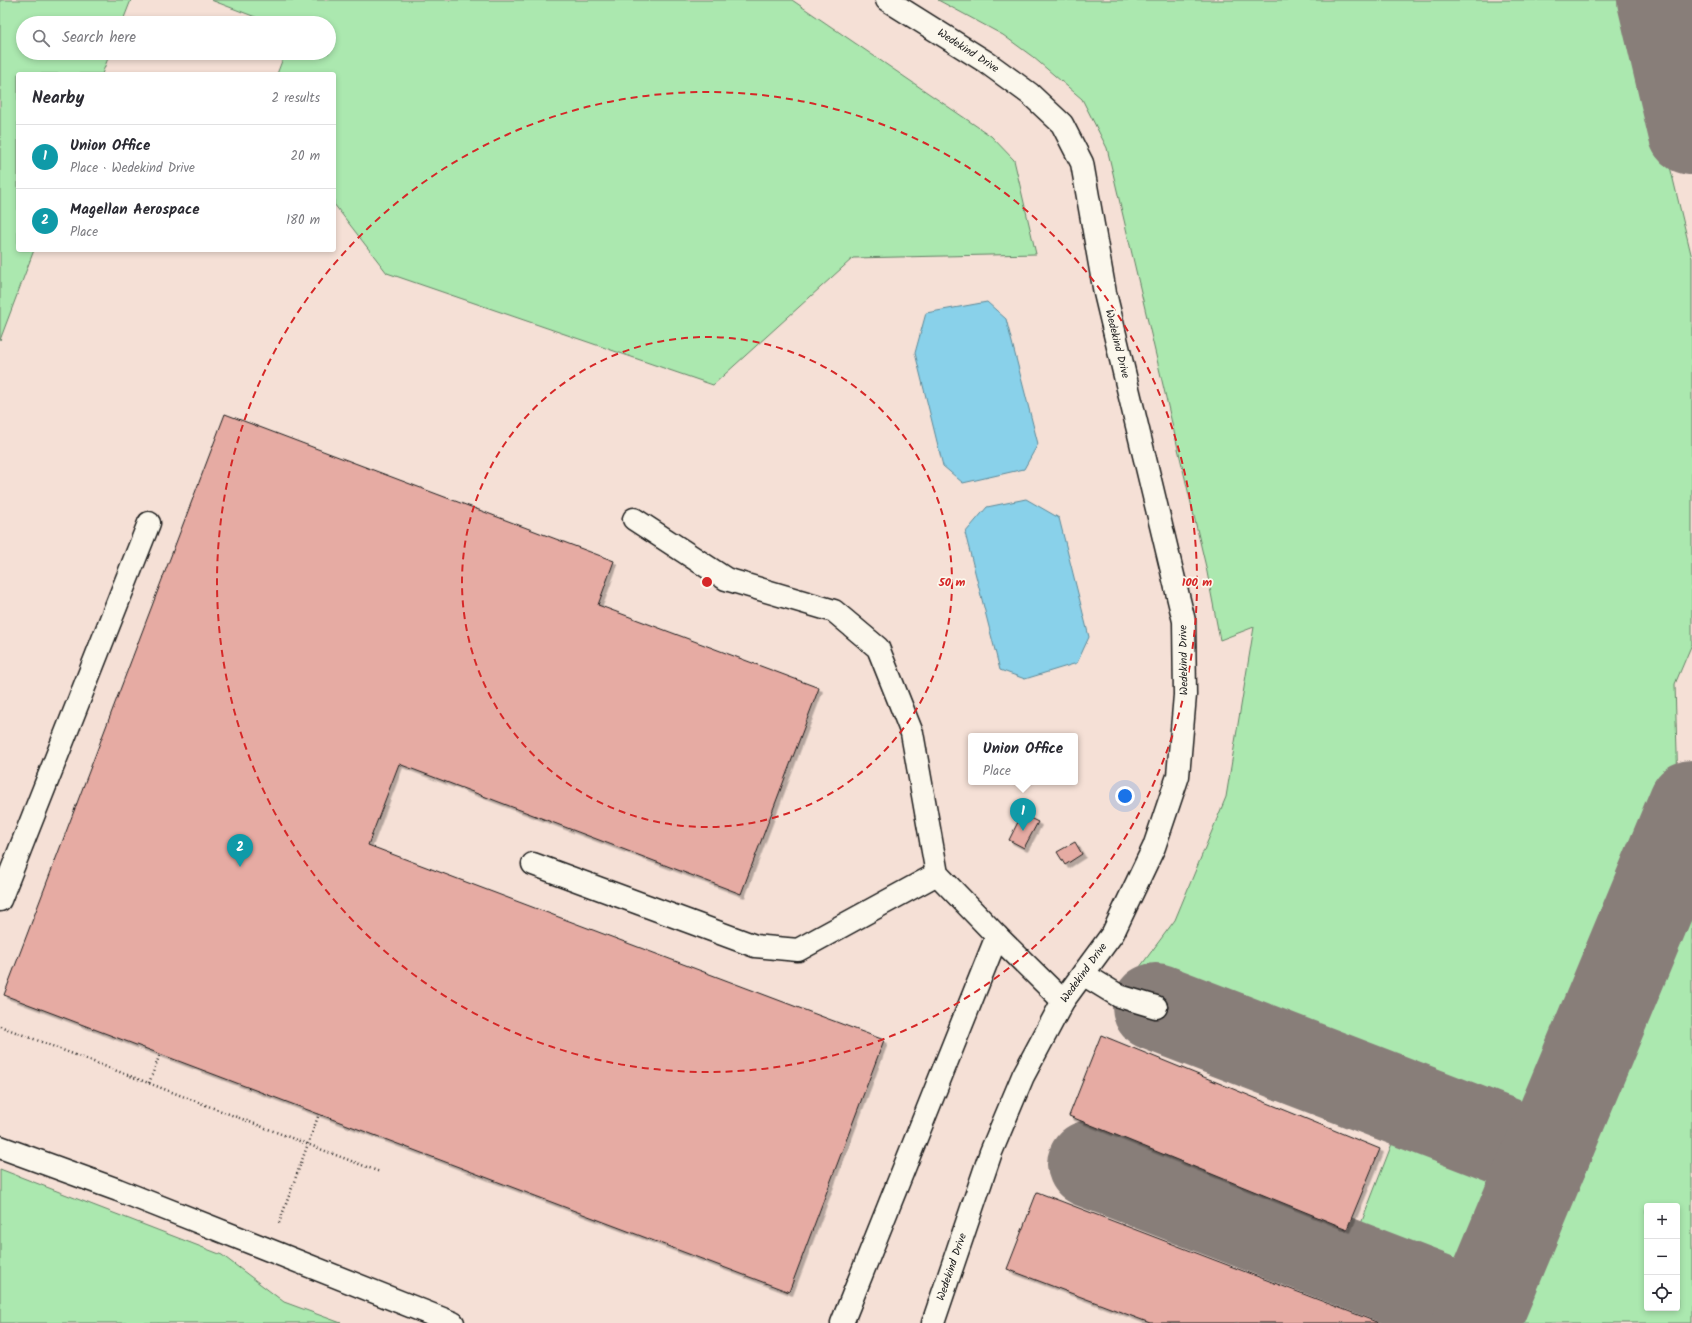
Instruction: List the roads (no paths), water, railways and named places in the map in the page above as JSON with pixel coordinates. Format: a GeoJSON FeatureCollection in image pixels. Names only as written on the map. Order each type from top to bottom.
{"type":"FeatureCollection","features":[{"type":"Feature","properties":{"kind":"street","name":"Wedekind Drive"},"geometry":{"type":"LineString","coordinates":[[887,0],[986,62],[1030,94],[1062,124],[1082,163],[1105,293],[1184,621],[1185,696],[1178,776],[1154,847],[1113,933],[1063,1001],[1023,1076],[991,1152],[933,1323]]}},
{"type":"Feature","properties":{"kind":"street"},"geometry":{"type":"LineString","coordinates":[[634,519],[726,579],[834,612],[878,648],[912,733],[937,874],[1063,1001]]}},
{"type":"Feature","properties":{"kind":"street"},"geometry":{"type":"LineString","coordinates":[[0,900],[148,523]]}},
{"type":"Feature","properties":{"kind":"street"},"geometry":{"type":"LineString","coordinates":[[533,864],[755,946],[798,950],[937,874]]}},
{"type":"Feature","properties":{"kind":"street"},"geometry":{"type":"LineString","coordinates":[[842,1323],[997,936]]}},
{"type":"Feature","properties":{"kind":"street"},"geometry":{"type":"LineString","coordinates":[[1083,974],[1119,996],[1156,1007]]}},
{"type":"Feature","properties":{"kind":"street"},"geometry":{"type":"LineString","coordinates":[[0,1147],[118,1190],[453,1323]]}},
{"type":"Feature","properties":{"kind":"water"},"geometry":{"type":"Polygon","coordinates":[[[987,302],[1006,319],[1038,444],[1024,469],[963,483],[943,466],[915,353],[926,313],[987,302]]]}},
{"type":"Feature","properties":{"kind":"water"},"geometry":{"type":"Polygon","coordinates":[[[1026,499],[1059,518],[1089,637],[1077,663],[1025,679],[1000,670],[965,533],[987,507],[1026,499]]]}},
{"type":"Feature","properties":{"kind":"place","name":"Union Office"},"geometry":{"type":"Point","coordinates":[1023,831]}},
{"type":"Feature","properties":{"kind":"place","name":"Magellan Aerospace"},"geometry":{"type":"Point","coordinates":[240,867]}}]}
